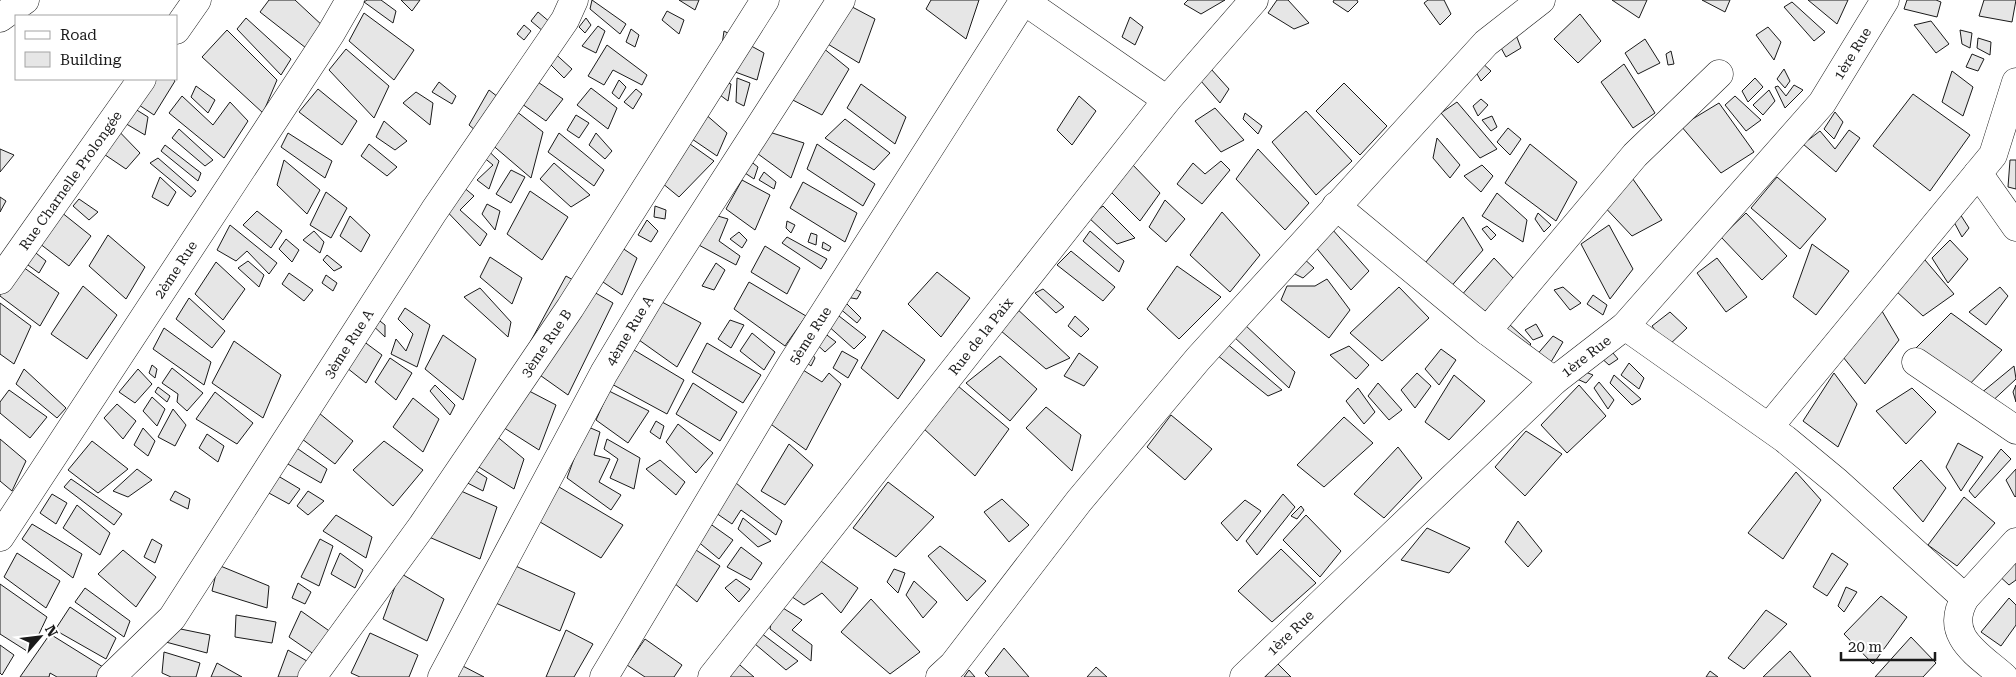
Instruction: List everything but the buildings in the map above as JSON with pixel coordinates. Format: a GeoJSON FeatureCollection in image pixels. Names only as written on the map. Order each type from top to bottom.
{"type":"FeatureCollection","features":[{"type":"Feature","properties":{"kind":"street"},"geometry":{"type":"LineString","coordinates":[[0,18],[25,0]]}},
{"type":"Feature","properties":{"kind":"street"},"geometry":{"type":"LineString","coordinates":[[178,27],[197,0]]}},
{"type":"Feature","properties":{"kind":"street","name":"2ème Rue"},"geometry":{"type":"LineString","coordinates":[[0,537],[332,33],[350,0]]}},
{"type":"Feature","properties":{"kind":"street","name":"3ème Rue A"},"geometry":{"type":"LineString","coordinates":[[111,677],[172,618],[434,212],[565,20],[574,0]]}},
{"type":"Feature","properties":{"kind":"street","name":"3ème Rue B"},"geometry":{"type":"LineString","coordinates":[[312,677],[422,526],[570,308],[765,0]]}},
{"type":"Feature","properties":{"kind":"street","name":"4ème Rue A"},"geometry":{"type":"LineString","coordinates":[[442,677],[604,373],[649,298],[842,0]]}},
{"type":"Feature","properties":{"kind":"street"},"geometry":{"type":"LineString","coordinates":[[1024,0],[1167,100]]}},
{"type":"Feature","properties":{"kind":"street","name":"5ème Rue"},"geometry":{"type":"LineString","coordinates":[[604,677],[791,365],[1024,0]]}},
{"type":"Feature","properties":{"kind":"street","name":"Rue de la Paix"},"geometry":{"type":"LineString","coordinates":[[712,677],[1167,100],[1254,0]]}},
{"type":"Feature","properties":{"kind":"street"},"geometry":{"type":"LineString","coordinates":[[940,677],[953,665],[1079,501],[1198,359],[1486,43],[1541,0]]}},
{"type":"Feature","properties":{"kind":"street","name":"1ère Rue"},"geometry":{"type":"LineString","coordinates":[[1244,677],[1554,381],[1625,326],[1822,103],[1885,0]]}},
{"type":"Feature","properties":{"kind":"street"},"geometry":{"type":"LineString","coordinates":[[1487,331],[1635,154],[1719,74]]}},
{"type":"Feature","properties":{"kind":"street","name":"Rue Charnelle Prolongée"},"geometry":{"type":"LineString","coordinates":[[0,280],[141,80]]}},
{"type":"Feature","properties":{"kind":"street"},"geometry":{"type":"LineString","coordinates":[[1768,427],[1993,155],[2016,82]]}},
{"type":"Feature","properties":{"kind":"street"},"geometry":{"type":"LineString","coordinates":[[1978,173],[2016,227]]}},
{"type":"Feature","properties":{"kind":"street"},"geometry":{"type":"LineString","coordinates":[[1336,206],[1487,331],[1554,381]]}},
{"type":"Feature","properties":{"kind":"street"},"geometry":{"type":"LineString","coordinates":[[1625,326],[1768,427],[1837,482],[1965,598]]}},
{"type":"Feature","properties":{"kind":"street"},"geometry":{"type":"LineString","coordinates":[[1916,362],[2016,430]]}},
{"type":"Feature","properties":{"kind":"street"},"geometry":{"type":"LineString","coordinates":[[2004,677],[1967,645],[1958,632],[1959,608],[1965,598],[2016,542]]}}]}
